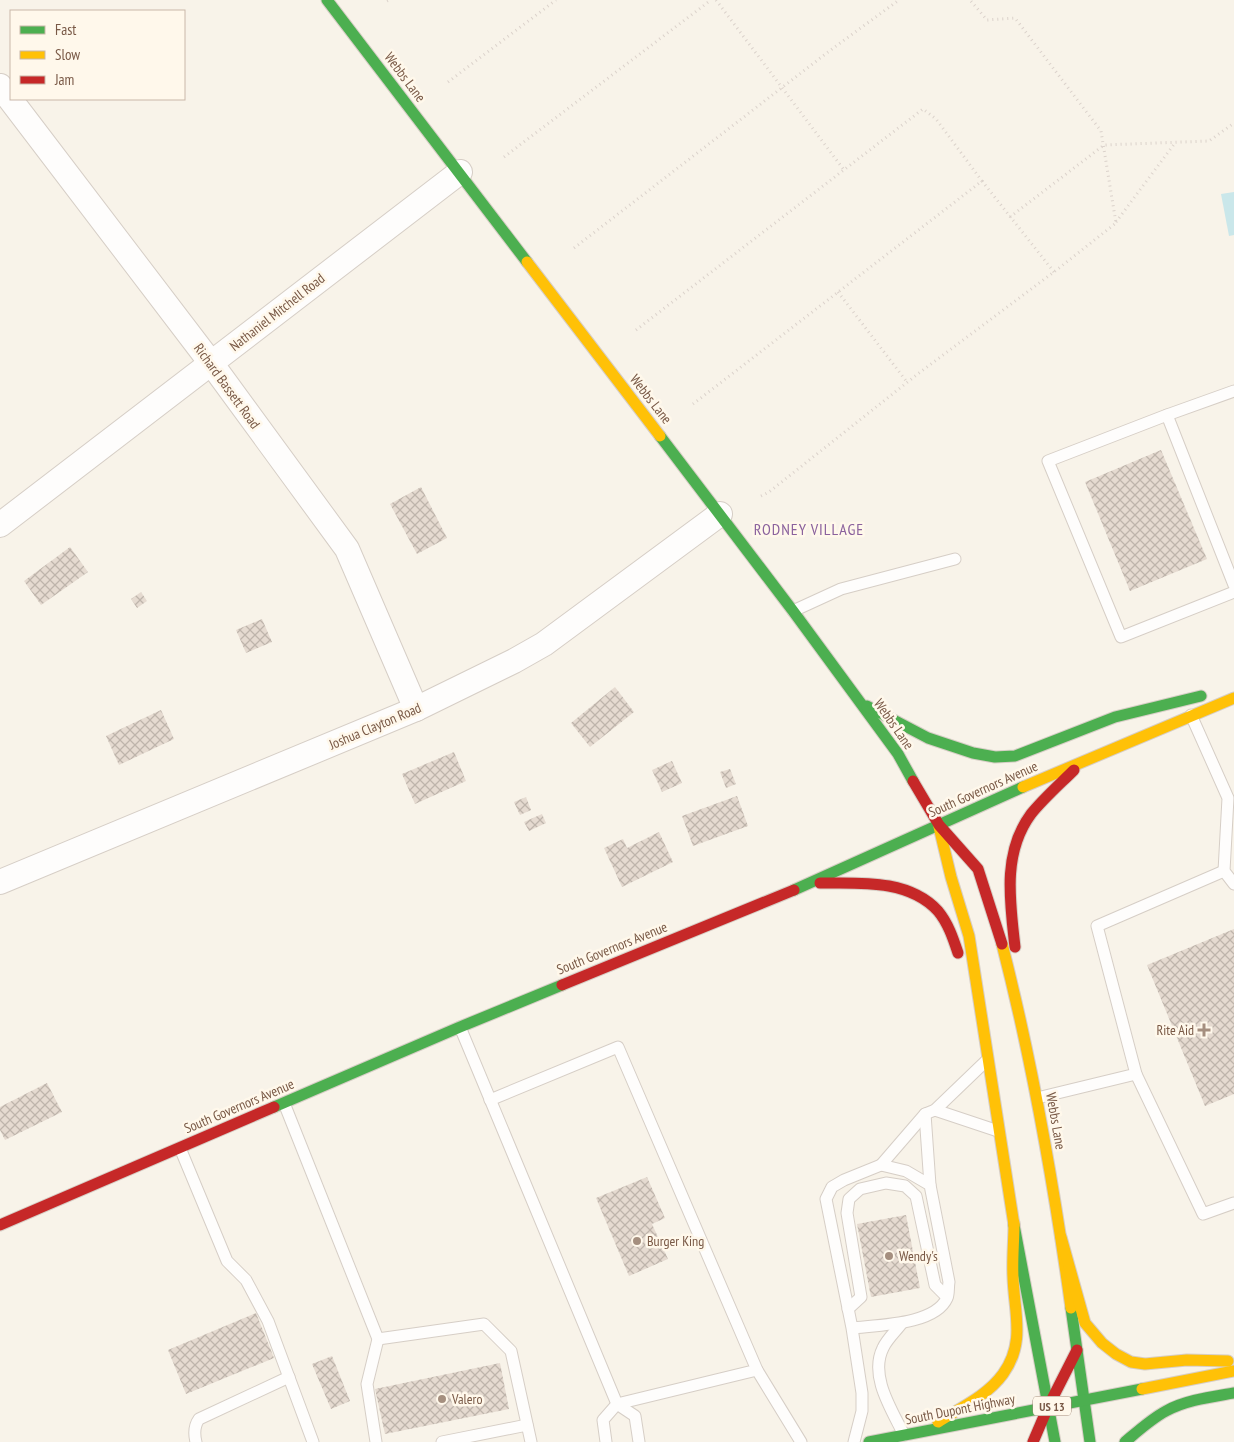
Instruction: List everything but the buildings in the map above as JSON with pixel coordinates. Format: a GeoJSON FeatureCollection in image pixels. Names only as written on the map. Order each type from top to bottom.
{"type":"FeatureCollection","features":[{"type":"Feature","properties":{"kind":"main road","name":"Webbs Lane"},"geometry":{"type":"LineString","coordinates":[[327,0],[794,611],[898,754],[939,825],[978,869],[999,931],[1037,1098],[1061,1237],[1090,1442]]}},
{"type":"Feature","properties":{"kind":"main road"},"geometry":{"type":"LineString","coordinates":[[861,703],[928,738],[973,754],[996,757],[1015,756],[1115,717],[1234,688]]}},
{"type":"Feature","properties":{"kind":"main road","name":"South Governors Avenue"},"geometry":{"type":"LineString","coordinates":[[0,1225],[460,1027],[809,884],[1081,762],[1234,698]]}},
{"type":"Feature","properties":{"kind":"main road"},"geometry":{"type":"LineString","coordinates":[[1013,986],[1015,947],[1011,895],[1011,857],[1027,820],[1081,762]]}},
{"type":"Feature","properties":{"kind":"main road","name":"Webbs Lane"},"geometry":{"type":"LineString","coordinates":[[939,825],[951,877],[969,936],[1014,1223],[1054,1442]]}},
{"type":"Feature","properties":{"kind":"main road"},"geometry":{"type":"LineString","coordinates":[[809,884],[854,883],[879,885],[915,893],[931,903],[946,920],[954,936],[960,965]]}},
{"type":"Feature","properties":{"kind":"main road"},"geometry":{"type":"LineString","coordinates":[[965,984],[986,1047]]}},
{"type":"Feature","properties":{"kind":"main road"},"geometry":{"type":"LineString","coordinates":[[922,1432],[969,1403],[990,1386],[1002,1374],[1012,1354],[1018,1334],[1018,1318],[1013,1285],[1014,1223]]}},
{"type":"Feature","properties":{"kind":"main road"},"geometry":{"type":"LineString","coordinates":[[1061,1237],[1085,1323],[1092,1333],[1111,1350],[1139,1364],[1180,1360],[1234,1361]]}},
{"type":"Feature","properties":{"kind":"main road"},"geometry":{"type":"LineString","coordinates":[[1033,1442],[1076,1350]]}},
{"type":"Feature","properties":{"kind":"main road","name":"South Dupont Highway"},"geometry":{"type":"LineString","coordinates":[[869,1442],[1234,1371]]}},
{"type":"Feature","properties":{"kind":"main road"},"geometry":{"type":"LineString","coordinates":[[1125,1442],[1146,1424],[1168,1410],[1189,1402],[1234,1393]]}},
{"type":"Feature","properties":{"kind":"street","name":"Richard Bassett Road"},"geometry":{"type":"LineString","coordinates":[[0,86],[10,99]]}},
{"type":"Feature","properties":{"kind":"street","name":"Richard Bassett Road"},"geometry":{"type":"LineString","coordinates":[[11,100],[212,363],[347,550],[416,709]]}},
{"type":"Feature","properties":{"kind":"street","name":"Nathaniel Mitchell Road"},"geometry":{"type":"LineString","coordinates":[[0,525],[460,172]]}},
{"type":"Feature","properties":{"kind":"street","name":"Joshua Clayton Road"},"geometry":{"type":"LineString","coordinates":[[0,882],[416,709],[514,660],[544,644],[720,514]]}},
{"type":"Feature","properties":{"kind":"lane"},"geometry":{"type":"LineString","coordinates":[[1234,391],[1048,461],[1120,637],[1234,592]]}},
{"type":"Feature","properties":{"kind":"lane"},"geometry":{"type":"LineString","coordinates":[[1167,415],[1234,585]]}},
{"type":"Feature","properties":{"kind":"lane"},"geometry":{"type":"LineString","coordinates":[[794,611],[841,589],[955,559]]}},
{"type":"Feature","properties":{"kind":"lane"},"geometry":{"type":"LineString","coordinates":[[1191,715],[1231,799],[1224,872],[1234,884]]}},
{"type":"Feature","properties":{"kind":"lane"},"geometry":{"type":"LineString","coordinates":[[1224,872],[1097,926],[1136,1074],[1203,1214],[1234,1203]]}},
{"type":"Feature","properties":{"kind":"lane"},"geometry":{"type":"LineString","coordinates":[[460,1027],[617,1404],[635,1416],[639,1442]]}},
{"type":"Feature","properties":{"kind":"lane"},"geometry":{"type":"LineString","coordinates":[[490,1100],[618,1047],[757,1370],[801,1442]]}},
{"type":"Feature","properties":{"kind":"lane"},"geometry":{"type":"LineString","coordinates":[[854,1442],[862,1411],[862,1393],[852,1328],[826,1200],[832,1187],[844,1180],[882,1165],[930,1112],[988,1059]]}},
{"type":"Feature","properties":{"kind":"lane"},"geometry":{"type":"LineString","coordinates":[[1037,1098],[1136,1074]]}},
{"type":"Feature","properties":{"kind":"lane"},"geometry":{"type":"LineString","coordinates":[[284,1103],[378,1340],[367,1384],[376,1442]]}},
{"type":"Feature","properties":{"kind":"lane"},"geometry":{"type":"LineString","coordinates":[[930,1112],[999,1131]]}},
{"type":"Feature","properties":{"kind":"lane"},"geometry":{"type":"LineString","coordinates":[[852,1328],[902,1323],[930,1314],[942,1305],[947,1297],[949,1282],[930,1185],[930,1112]]}},
{"type":"Feature","properties":{"kind":"lane"},"geometry":{"type":"LineString","coordinates":[[180,1148],[227,1261],[246,1280],[268,1321],[313,1442]]}},
{"type":"Feature","properties":{"kind":"lane"},"geometry":{"type":"LineString","coordinates":[[882,1165],[906,1171],[930,1185]]}},
{"type":"Feature","properties":{"kind":"lane"},"geometry":{"type":"LineString","coordinates":[[848,1309],[861,1297],[847,1213],[849,1199],[860,1189],[886,1183],[906,1186],[916,1196],[935,1285],[947,1297]]}},
{"type":"Feature","properties":{"kind":"lane"},"geometry":{"type":"LineString","coordinates":[[902,1323],[883,1347],[879,1372],[889,1405],[904,1435]]}},
{"type":"Feature","properties":{"kind":"lane"},"geometry":{"type":"LineString","coordinates":[[378,1340],[484,1324],[511,1351],[531,1442]]}},
{"type":"Feature","properties":{"kind":"lane"},"geometry":{"type":"LineString","coordinates":[[606,1442],[603,1420],[617,1404],[757,1370]]}},
{"type":"Feature","properties":{"kind":"lane"},"geometry":{"type":"LineString","coordinates":[[196,1442],[194,1436],[199,1419],[289,1377]]}},
{"type":"Feature","properties":{"kind":"lane"},"geometry":{"type":"LineString","coordinates":[[442,1442],[527,1426]]}},
{"type":"Feature","properties":{"kind":"path"},"geometry":{"type":"LineString","coordinates":[[448,82],[556,0]]}},
{"type":"Feature","properties":{"kind":"path"},"geometry":{"type":"LineString","coordinates":[[504,157],[711,0]]}},
{"type":"Feature","properties":{"kind":"path"},"geometry":{"type":"LineString","coordinates":[[716,0],[844,170]]}},
{"type":"Feature","properties":{"kind":"path"},"geometry":{"type":"LineString","coordinates":[[574,248],[899,0]]}},
{"type":"Feature","properties":{"kind":"path"},"geometry":{"type":"LineString","coordinates":[[970,0],[987,20],[1015,18],[1101,131],[1116,223]]}},
{"type":"Feature","properties":{"kind":"path"},"geometry":{"type":"LineString","coordinates":[[636,330],[923,109],[936,119],[982,182],[1054,272]]}},
{"type":"Feature","properties":{"kind":"path"},"geometry":{"type":"LineString","coordinates":[[1010,217],[1104,145],[1208,141],[1234,123]]}},
{"type":"Feature","properties":{"kind":"path"},"geometry":{"type":"LineString","coordinates":[[761,496],[769,492],[1116,223],[1175,143]]}},
{"type":"Feature","properties":{"kind":"path"},"geometry":{"type":"LineString","coordinates":[[693,404],[982,182]]}},
{"type":"Feature","properties":{"kind":"path"},"geometry":{"type":"LineString","coordinates":[[838,292],[908,383]]}},
{"type":"Feature","properties":{"kind":"water"},"geometry":{"type":"Polygon","coordinates":[[[1234,192],[1234,235],[1229,236],[1221,194],[1234,192]]]}},
{"type":"Feature","properties":{"kind":"traffic: fast"},"geometry":{"type":"LineString","coordinates":[[327,0],[527,262]]}},
{"type":"Feature","properties":{"kind":"traffic: fast"},"geometry":{"type":"LineString","coordinates":[[660,436],[793,611],[898,754],[913,781]]}},
{"type":"Feature","properties":{"kind":"traffic: fast"},"geometry":{"type":"LineString","coordinates":[[867,706],[928,738],[973,753],[995,757],[1015,756],[1115,717],[1201,696]]}},
{"type":"Feature","properties":{"kind":"traffic: fast"},"geometry":{"type":"LineString","coordinates":[[794,890],[1023,787]]}},
{"type":"Feature","properties":{"kind":"traffic: fast"},"geometry":{"type":"LineString","coordinates":[[274,1107],[562,985]]}},
{"type":"Feature","properties":{"kind":"traffic: fast"},"geometry":{"type":"LineString","coordinates":[[1014,1225],[1055,1442]]}},
{"type":"Feature","properties":{"kind":"traffic: fast"},"geometry":{"type":"LineString","coordinates":[[1071,1308],[1090,1442]]}},
{"type":"Feature","properties":{"kind":"traffic: fast"},"geometry":{"type":"LineString","coordinates":[[869,1442],[1142,1389]]}},
{"type":"Feature","properties":{"kind":"traffic: fast"},"geometry":{"type":"LineString","coordinates":[[1125,1442],[1145,1425],[1174,1407],[1199,1399],[1234,1393]]}},
{"type":"Feature","properties":{"kind":"traffic: slow"},"geometry":{"type":"LineString","coordinates":[[527,262],[660,436]]}},
{"type":"Feature","properties":{"kind":"traffic: slow"},"geometry":{"type":"LineString","coordinates":[[1023,787],[1234,698]]}},
{"type":"Feature","properties":{"kind":"traffic: slow"},"geometry":{"type":"LineString","coordinates":[[939,827],[951,877],[969,936],[1014,1225]]}},
{"type":"Feature","properties":{"kind":"traffic: slow"},"geometry":{"type":"LineString","coordinates":[[1002,944],[1042,1125],[1071,1308]]}},
{"type":"Feature","properties":{"kind":"traffic: slow"},"geometry":{"type":"LineString","coordinates":[[938,1422],[989,1389],[997,1382],[1010,1362],[1017,1338],[1013,1270],[1014,1223]]}},
{"type":"Feature","properties":{"kind":"traffic: slow"},"geometry":{"type":"LineString","coordinates":[[1061,1237],[1085,1323],[1102,1343],[1116,1354],[1131,1362],[1145,1364],[1187,1360],[1228,1361]]}},
{"type":"Feature","properties":{"kind":"traffic: slow"},"geometry":{"type":"LineString","coordinates":[[1142,1389],[1234,1371]]}},
{"type":"Feature","properties":{"kind":"traffic: jam"},"geometry":{"type":"LineString","coordinates":[[1015,947],[1011,913],[1010,878],[1016,845],[1022,829],[1031,814],[1074,770]]}},
{"type":"Feature","properties":{"kind":"traffic: jam"},"geometry":{"type":"LineString","coordinates":[[913,781],[939,825],[978,869],[1002,944]]}},
{"type":"Feature","properties":{"kind":"traffic: jam"},"geometry":{"type":"LineString","coordinates":[[820,883],[867,883],[898,888],[913,893],[926,901],[942,916],[958,953]]}},
{"type":"Feature","properties":{"kind":"traffic: jam"},"geometry":{"type":"LineString","coordinates":[[562,985],[794,890]]}},
{"type":"Feature","properties":{"kind":"traffic: jam"},"geometry":{"type":"LineString","coordinates":[[0,1225],[274,1107]]}},
{"type":"Feature","properties":{"kind":"traffic: jam"},"geometry":{"type":"LineString","coordinates":[[1033,1442],[1048,1407],[1077,1350]]}},
{"type":"Feature","properties":{"kind":"place","name":"Rite Aid"},"geometry":{"type":"Point","coordinates":[1204,1030]}},
{"type":"Feature","properties":{"kind":"place","name":"Burger King"},"geometry":{"type":"Point","coordinates":[637,1241]}},
{"type":"Feature","properties":{"kind":"place","name":"Wendy's"},"geometry":{"type":"Point","coordinates":[889,1256]}},
{"type":"Feature","properties":{"kind":"place","name":"Valero"},"geometry":{"type":"Point","coordinates":[442,1399]}},
{"type":"Feature","properties":{"kind":"district","name":"RODNEY VILLAGE"},"geometry":{"type":"Point","coordinates":[809,529]}}]}
